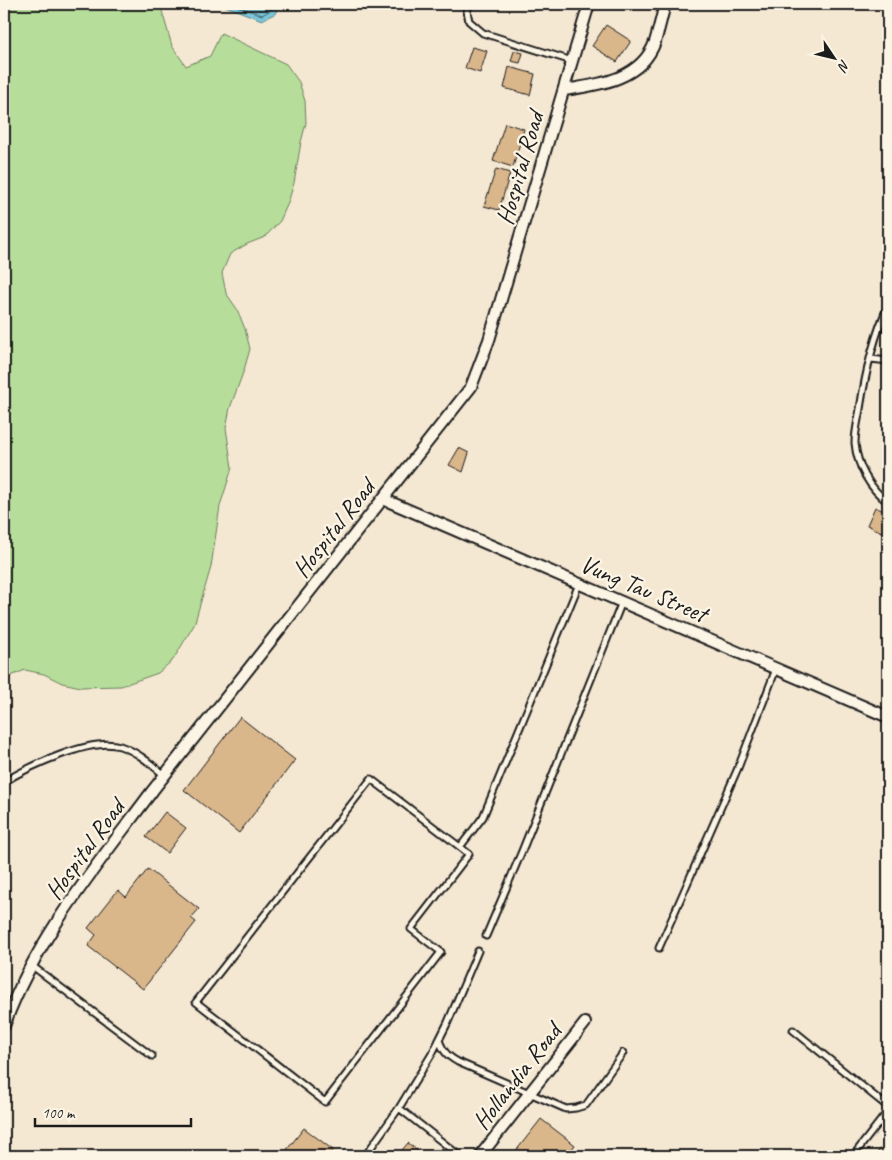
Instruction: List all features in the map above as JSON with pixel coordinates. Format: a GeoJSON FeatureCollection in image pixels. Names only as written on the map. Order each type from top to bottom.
{"type":"FeatureCollection","features":[{"type":"Feature","properties":{"kind":"street","name":"Hospital Road"},"geometry":{"type":"LineString","coordinates":[[4,1026],[31,965],[52,929],[109,849],[472,387],[489,340],[589,4]]}},
{"type":"Feature","properties":{"kind":"street"},"geometry":{"type":"LineString","coordinates":[[564,90],[606,84],[628,74],[641,63],[655,43],[665,4]]}},
{"type":"Feature","properties":{"kind":"street","name":"Vung Tau Street"},"geometry":{"type":"LineString","coordinates":[[383,499],[888,717]]}},
{"type":"Feature","properties":{"kind":"street","name":"Hollandia Road"},"geometry":{"type":"LineString","coordinates":[[480,1156],[585,1023]]}},
{"type":"Feature","properties":{"kind":"lane"},"geometry":{"type":"LineString","coordinates":[[470,4],[467,11],[469,21],[484,33],[572,61]]}},
{"type":"Feature","properties":{"kind":"lane"},"geometry":{"type":"LineString","coordinates":[[888,306],[865,380],[856,427],[855,443],[864,474],[871,486],[888,502]]}},
{"type":"Feature","properties":{"kind":"lane"},"geometry":{"type":"LineString","coordinates":[[871,359],[888,362]]}},
{"type":"Feature","properties":{"kind":"lane"},"geometry":{"type":"LineString","coordinates":[[460,847],[483,817],[579,583]]}},
{"type":"Feature","properties":{"kind":"lane"},"geometry":{"type":"LineString","coordinates":[[486,936],[526,842],[622,602]]}},
{"type":"Feature","properties":{"kind":"lane"},"geometry":{"type":"LineString","coordinates":[[659,948],[738,768],[776,669]]}},
{"type":"Feature","properties":{"kind":"lane"},"geometry":{"type":"LineString","coordinates":[[4,782],[18,773],[51,758],[96,745],[118,746],[140,755],[165,776]]}},
{"type":"Feature","properties":{"kind":"lane"},"geometry":{"type":"LineString","coordinates":[[371,779],[460,847],[469,854],[411,929],[441,952],[325,1102],[196,1002],[371,779]]}},
{"type":"Feature","properties":{"kind":"lane"},"geometry":{"type":"LineString","coordinates":[[365,1156],[399,1108],[439,1040],[478,951]]}},
{"type":"Feature","properties":{"kind":"lane"},"geometry":{"type":"LineString","coordinates":[[31,965],[152,1056]]}},
{"type":"Feature","properties":{"kind":"lane"},"geometry":{"type":"LineString","coordinates":[[793,1030],[888,1107]]}},
{"type":"Feature","properties":{"kind":"lane"},"geometry":{"type":"LineString","coordinates":[[439,1040],[442,1050],[447,1056],[566,1109],[586,1105],[624,1053]]}},
{"type":"Feature","properties":{"kind":"lane"},"geometry":{"type":"LineString","coordinates":[[399,1108],[460,1156]]}},
{"type":"Feature","properties":{"kind":"lane"},"geometry":{"type":"LineString","coordinates":[[853,1156],[888,1111]]}},
{"type":"Feature","properties":{"kind":"green space"},"geometry":{"type":"Polygon","coordinates":[[[4,4],[160,4],[172,46],[186,66],[210,56],[221,33],[286,64],[299,82],[305,101],[306,123],[294,183],[280,221],[265,237],[247,244],[230,254],[222,273],[226,293],[237,309],[250,349],[230,408],[226,428],[232,468],[220,506],[211,567],[194,625],[173,660],[158,673],[121,686],[81,687],[62,683],[44,674],[25,670],[4,679],[4,4]]]}},
{"type":"Feature","properties":{"kind":"water"},"geometry":{"type":"Polygon","coordinates":[[[220,4],[279,4],[276,13],[262,20],[220,4]]]}},
{"type":"Feature","properties":{"kind":"building"},"geometry":{"type":"Polygon","coordinates":[[[606,25],[631,41],[617,62],[592,46],[606,25]]]}},
{"type":"Feature","properties":{"kind":"building"},"geometry":{"type":"Polygon","coordinates":[[[472,47],[487,51],[480,73],[465,68],[472,47]]]}},
{"type":"Feature","properties":{"kind":"building"},"geometry":{"type":"Polygon","coordinates":[[[514,51],[523,53],[520,63],[511,61],[514,51]]]}},
{"type":"Feature","properties":{"kind":"building"},"geometry":{"type":"Polygon","coordinates":[[[509,67],[535,74],[530,95],[504,88],[509,67]]]}},
{"type":"Feature","properties":{"kind":"building"},"geometry":{"type":"Polygon","coordinates":[[[505,123],[524,129],[513,167],[493,161],[505,123]]]}},
{"type":"Feature","properties":{"kind":"building"},"geometry":{"type":"Polygon","coordinates":[[[496,169],[510,173],[499,210],[484,206],[496,169]]]}},
{"type":"Feature","properties":{"kind":"building"},"geometry":{"type":"Polygon","coordinates":[[[459,448],[469,453],[463,472],[449,465],[459,448]]]}},
{"type":"Feature","properties":{"kind":"building"},"geometry":{"type":"Polygon","coordinates":[[[875,507],[888,513],[888,535],[867,525],[875,507]]]}},
{"type":"Feature","properties":{"kind":"building"},"geometry":{"type":"Polygon","coordinates":[[[240,717],[295,760],[239,833],[184,790],[240,717]]]}},
{"type":"Feature","properties":{"kind":"building"},"geometry":{"type":"Polygon","coordinates":[[[165,812],[186,828],[167,853],[146,837],[165,812]]]}},
{"type":"Feature","properties":{"kind":"building"},"geometry":{"type":"Polygon","coordinates":[[[148,869],[199,909],[191,918],[196,922],[143,989],[88,946],[96,935],[88,928],[118,890],[126,897],[148,869]]]}},
{"type":"Feature","properties":{"kind":"building"},"geometry":{"type":"Polygon","coordinates":[[[541,1119],[575,1145],[566,1156],[512,1156],[541,1119]]]}},
{"type":"Feature","properties":{"kind":"building"},"geometry":{"type":"Polygon","coordinates":[[[304,1128],[333,1150],[328,1156],[282,1156],[304,1128]]]}},
{"type":"Feature","properties":{"kind":"building"},"geometry":{"type":"Polygon","coordinates":[[[888,1138],[888,1156],[875,1156],[888,1138]]]}},
{"type":"Feature","properties":{"kind":"building"},"geometry":{"type":"Polygon","coordinates":[[[408,1143],[425,1156],[397,1156],[408,1143]]]}}]}
